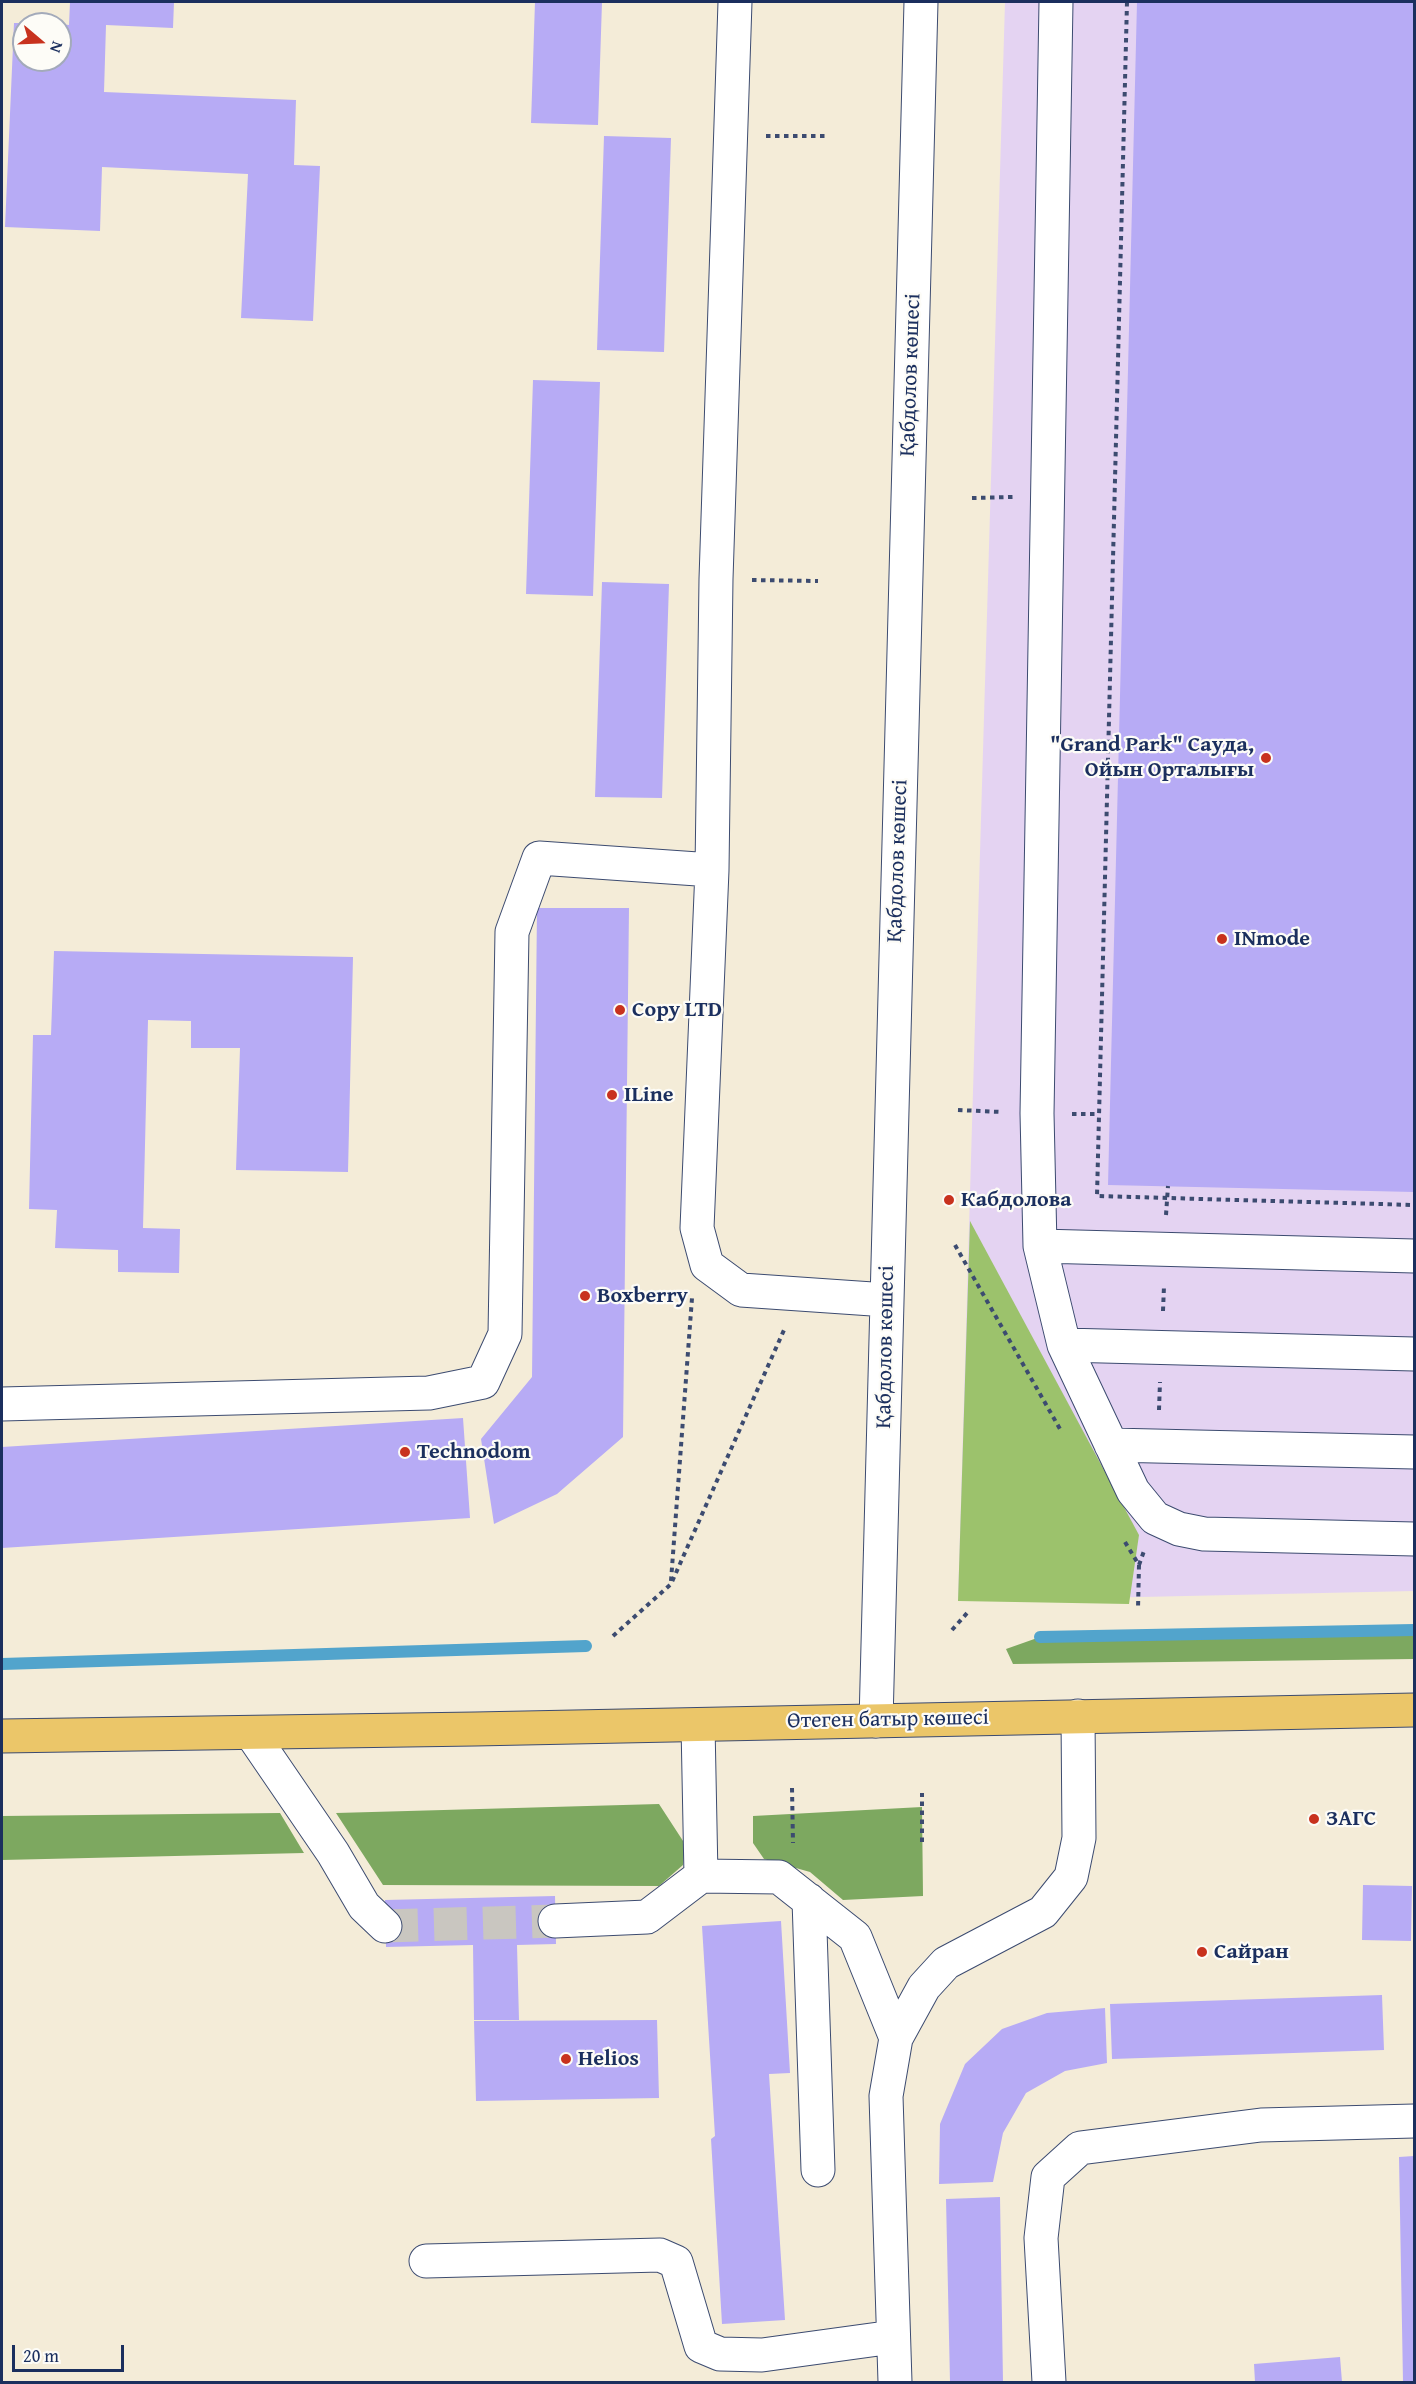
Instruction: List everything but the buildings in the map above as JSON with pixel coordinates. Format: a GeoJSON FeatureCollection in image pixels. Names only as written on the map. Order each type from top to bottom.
{"type":"FeatureCollection","features":[{"type":"Feature","properties":{"kind":"main road","name":"Өтеген батыр көшесі"},"geometry":{"type":"LineString","coordinates":[[2,1736],[698,1725],[1414,1710]]}},
{"type":"Feature","properties":{"kind":"street"},"geometry":{"type":"LineString","coordinates":[[735,2],[716,579],[711,870],[697,1228],[707,1265],[741,1290],[886,1300]]}},
{"type":"Feature","properties":{"kind":"street","name":"Қабдолов көшесі"},"geometry":{"type":"LineString","coordinates":[[876,1721],[921,2]]}},
{"type":"Feature","properties":{"kind":"street"},"geometry":{"type":"LineString","coordinates":[[1056,2],[1037,1113],[1040,1246],[1064,1345],[1132,1491],[1155,1518],[1179,1529],[1204,1534],[1414,1539]]}},
{"type":"Feature","properties":{"kind":"street"},"geometry":{"type":"LineString","coordinates":[[2,1404],[429,1393],[483,1382],[505,1334],[512,932],[539,858],[711,870]]}},
{"type":"Feature","properties":{"kind":"street"},"geometry":{"type":"LineString","coordinates":[[1040,1246],[1414,1256]]}},
{"type":"Feature","properties":{"kind":"street"},"geometry":{"type":"LineString","coordinates":[[1064,1345],[1414,1354]]}},
{"type":"Feature","properties":{"kind":"street"},"geometry":{"type":"LineString","coordinates":[[1111,1445],[1414,1452]]}},
{"type":"Feature","properties":{"kind":"street"},"geometry":{"type":"LineString","coordinates":[[894,2382],[886,2096],[896,2038],[924,1988],[946,1964],[1043,1912],[1071,1877],[1079,1838],[1078,1716]]}},
{"type":"Feature","properties":{"kind":"street"},"geometry":{"type":"LineString","coordinates":[[698,1725],[701,1876]]}},
{"type":"Feature","properties":{"kind":"street"},"geometry":{"type":"LineString","coordinates":[[252,1733],[333,1853],[364,1906],[385,1926]]}},
{"type":"Feature","properties":{"kind":"street"},"geometry":{"type":"LineString","coordinates":[[555,1921],[647,1917],[701,1876],[779,1877],[855,1937],[896,2038]]}},
{"type":"Feature","properties":{"kind":"street"},"geometry":{"type":"LineString","coordinates":[[809,1900],[818,2170]]}},
{"type":"Feature","properties":{"kind":"street"},"geometry":{"type":"LineString","coordinates":[[1049,2382],[1041,2238],[1048,2176],[1080,2148],[1262,2125],[1414,2121]]}},
{"type":"Feature","properties":{"kind":"street"},"geometry":{"type":"LineString","coordinates":[[426,2262],[660,2255],[676,2262],[701,2346],[720,2354],[762,2355],[893,2337]]}},
{"type":"Feature","properties":{"kind":"path"},"geometry":{"type":"LineString","coordinates":[[1127,2],[1097,1196],[1414,1205]]}},
{"type":"Feature","properties":{"kind":"path"},"geometry":{"type":"LineString","coordinates":[[730,137],[829,136]]}},
{"type":"Feature","properties":{"kind":"path"},"geometry":{"type":"LineString","coordinates":[[716,579],[818,580]]}},
{"type":"Feature","properties":{"kind":"path"},"geometry":{"type":"LineString","coordinates":[[958,1110],[1010,1112]]}},
{"type":"Feature","properties":{"kind":"path"},"geometry":{"type":"LineString","coordinates":[[955,1245],[1062,1431]]}},
{"type":"Feature","properties":{"kind":"path"},"geometry":{"type":"LineString","coordinates":[[671,1584],[693,1287]]}},
{"type":"Feature","properties":{"kind":"path"},"geometry":{"type":"LineString","coordinates":[[613,1636],[671,1584],[800,1294]]}},
{"type":"Feature","properties":{"kind":"path"},"geometry":{"type":"LineString","coordinates":[[1121,1534],[1139,1565],[1138,1610]]}},
{"type":"Feature","properties":{"kind":"path"},"geometry":{"type":"LineString","coordinates":[[952,1630],[968,1612]]}},
{"type":"Feature","properties":{"kind":"path"},"geometry":{"type":"LineString","coordinates":[[792,1788],[793,1843]]}},
{"type":"Feature","properties":{"kind":"path"},"geometry":{"type":"LineString","coordinates":[[922,1793],[922,1842]]}},
{"type":"Feature","properties":{"kind":"shaded area"},"geometry":{"type":"Polygon","coordinates":[[[1005,2],[1414,2],[1414,1591],[958,1601],[1005,2]]]}},
{"type":"Feature","properties":{"kind":"green space"},"geometry":{"type":"Polygon","coordinates":[[[970,1221],[1139,1535],[1129,1604],[958,1601],[970,1221]]]}},
{"type":"Feature","properties":{"kind":"green space"},"geometry":{"type":"Polygon","coordinates":[[[1414,1630],[1414,1659],[1013,1664],[1006,1649],[1040,1637],[1414,1630]]]}},
{"type":"Feature","properties":{"kind":"green space"},"geometry":{"type":"Polygon","coordinates":[[[659,1804],[685,1844],[683,1865],[659,1886],[383,1885],[336,1813],[659,1804]]]}},
{"type":"Feature","properties":{"kind":"green space"},"geometry":{"type":"Polygon","coordinates":[[[922,1807],[923,1896],[843,1900],[810,1872],[764,1859],[753,1843],[753,1816],[922,1807]]]}},
{"type":"Feature","properties":{"kind":"green space"},"geometry":{"type":"Polygon","coordinates":[[[280,1813],[304,1853],[2,1860],[2,1816],[280,1813]]]}},
{"type":"Feature","properties":{"kind":"waterway"},"geometry":{"type":"LineString","coordinates":[[1040,1637],[1414,1630]]}},
{"type":"Feature","properties":{"kind":"waterway"},"geometry":{"type":"LineString","coordinates":[[2,1664],[586,1646]]}},
{"type":"Feature","properties":{"kind":"tunnel"},"geometry":{"type":"LineString","coordinates":[[385,1926],[555,1921]]}},
{"type":"Feature","properties":{"kind":"place","name":"\"Grand Park\" Сауда, Ойын Орталығы"},"geometry":{"type":"Point","coordinates":[1266,758]}},
{"type":"Feature","properties":{"kind":"place","name":"INmode"},"geometry":{"type":"Point","coordinates":[1222,939]}},
{"type":"Feature","properties":{"kind":"place","name":"Copy LTD"},"geometry":{"type":"Point","coordinates":[620,1010]}},
{"type":"Feature","properties":{"kind":"place","name":"ILine"},"geometry":{"type":"Point","coordinates":[612,1095]}},
{"type":"Feature","properties":{"kind":"place","name":"Кабдолова"},"geometry":{"type":"Point","coordinates":[949,1200]}},
{"type":"Feature","properties":{"kind":"place","name":"Boxberry"},"geometry":{"type":"Point","coordinates":[585,1296]}},
{"type":"Feature","properties":{"kind":"place","name":"Technodom"},"geometry":{"type":"Point","coordinates":[405,1452]}},
{"type":"Feature","properties":{"kind":"place","name":"ЗАГС"},"geometry":{"type":"Point","coordinates":[1314,1819]}},
{"type":"Feature","properties":{"kind":"place","name":"Сайран"},"geometry":{"type":"Point","coordinates":[1202,1952]}},
{"type":"Feature","properties":{"kind":"place","name":"Helios"},"geometry":{"type":"Point","coordinates":[566,2059]}}]}
